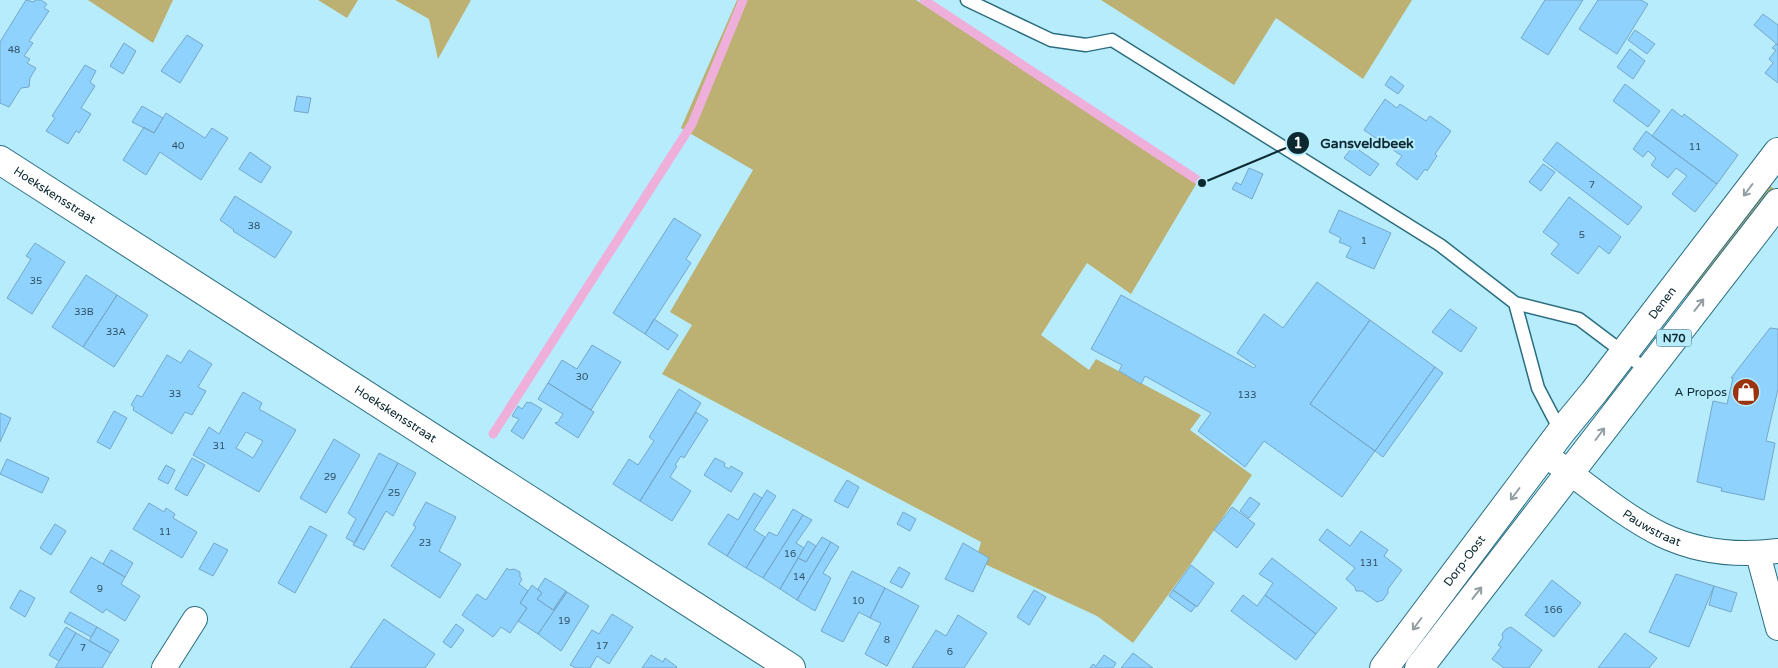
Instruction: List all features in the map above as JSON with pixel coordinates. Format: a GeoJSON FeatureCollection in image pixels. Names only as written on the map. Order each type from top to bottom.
{"type":"FeatureCollection","features":[{"type":"Feature","properties":{"kind":"main road","name":"Denen"},"geometry":{"type":"LineString","coordinates":[[1544,454],[1778,152]]}},
{"type":"Feature","properties":{"kind":"main road","name":"Hoekskensstraat"},"geometry":{"type":"LineString","coordinates":[[0,160],[791,668]]}},
{"type":"Feature","properties":{"kind":"main road","name":"N70"},"geometry":{"type":"LineString","coordinates":[[1418,668],[1571,473],[1778,203]]}},
{"type":"Feature","properties":{"kind":"main road","name":"Dorp-Oost"},"geometry":{"type":"LineString","coordinates":[[1384,668],[1544,454]]}},
{"type":"Feature","properties":{"kind":"street","name":"Pauwstraat"},"geometry":{"type":"LineString","coordinates":[[1544,454],[1623,511],[1662,535],[1695,546],[1725,553],[1768,552]]}},
{"type":"Feature","properties":{"kind":"street"},"geometry":{"type":"LineString","coordinates":[[1768,552],[1778,628]]}},
{"type":"Feature","properties":{"kind":"street"},"geometry":{"type":"LineString","coordinates":[[164,668],[195,618]]}},
{"type":"Feature","properties":{"kind":"lane"},"geometry":{"type":"LineString","coordinates":[[967,0],[1051,40],[1086,45],[1112,40],[1440,245],[1515,303],[1579,320],[1648,371]]}},
{"type":"Feature","properties":{"kind":"lane"},"geometry":{"type":"LineString","coordinates":[[1515,303],[1538,388],[1561,432]]}},
{"type":"Feature","properties":{"kind":"shaded area"},"geometry":{"type":"Polygon","coordinates":[[[88,0],[173,0],[153,43],[88,0]]]}},
{"type":"Feature","properties":{"kind":"shaded area"},"geometry":{"type":"Polygon","coordinates":[[[318,0],[358,0],[347,18],[318,0]]]}},
{"type":"Feature","properties":{"kind":"shaded area"},"geometry":{"type":"Polygon","coordinates":[[[395,0],[471,0],[438,59],[429,19],[395,0]]]}},
{"type":"Feature","properties":{"kind":"shaded area"},"geometry":{"type":"Polygon","coordinates":[[[737,0],[916,0],[1198,181],[1131,294],[1087,263],[1041,335],[1089,370],[1096,359],[1201,415],[1190,430],[1252,475],[1133,643],[1097,616],[976,560],[981,542],[662,374],[692,325],[670,312],[753,170],[681,128],[737,0]]]}},
{"type":"Feature","properties":{"kind":"shaded area"},"geometry":{"type":"Polygon","coordinates":[[[1101,0],[1412,0],[1363,79],[1276,18],[1234,85],[1101,0]]]}},
{"type":"Feature","properties":{"kind":"shaded area"},"geometry":{"type":"Polygon","coordinates":[[[1762,180],[1776,190],[1692,299],[1679,289],[1762,180]]]}},
{"type":"Feature","properties":{"kind":"building"},"geometry":{"type":"Polygon","coordinates":[[[26,0],[34,2],[35,0],[41,0],[47,4],[44,8],[49,11],[29,41],[33,43],[24,56],[30,59],[27,63],[36,68],[30,78],[29,87],[21,88],[9,107],[0,103],[0,42],[26,0]]]}},
{"type":"Feature","properties":{"kind":"building"},"geometry":{"type":"Polygon","coordinates":[[[1545,0],[1583,0],[1548,55],[1521,38],[1545,0]]]}},
{"type":"Feature","properties":{"kind":"building"},"geometry":{"type":"Polygon","coordinates":[[[1598,0],[1641,0],[1648,4],[1617,54],[1579,29],[1598,0]]]}},
{"type":"Feature","properties":{"kind":"building"},"geometry":{"type":"Polygon","coordinates":[[[1763,14],[1778,25],[1778,45],[1754,25],[1763,14]]]}},
{"type":"Feature","properties":{"kind":"building"},"geometry":{"type":"Polygon","coordinates":[[[1635,30],[1655,44],[1647,54],[1628,40],[1635,30]]]}},
{"type":"Feature","properties":{"kind":"building"},"geometry":{"type":"Polygon","coordinates":[[[187,35],[203,45],[180,83],[161,71],[187,35]]]}},
{"type":"Feature","properties":{"kind":"building"},"geometry":{"type":"Polygon","coordinates":[[[124,43],[136,51],[123,74],[110,66],[124,43]]]}},
{"type":"Feature","properties":{"kind":"building"},"geometry":{"type":"Polygon","coordinates":[[[1776,44],[1778,45],[1778,83],[1765,73],[1773,63],[1769,59],[1776,50],[1772,48],[1776,44]]]}},
{"type":"Feature","properties":{"kind":"building"},"geometry":{"type":"Polygon","coordinates":[[[1630,49],[1645,61],[1633,79],[1617,67],[1630,49]]]}},
{"type":"Feature","properties":{"kind":"building"},"geometry":{"type":"Polygon","coordinates":[[[85,65],[96,71],[90,82],[95,86],[81,108],[91,114],[79,133],[76,131],[68,144],[46,131],[55,118],[52,116],[85,65]]]}},
{"type":"Feature","properties":{"kind":"building"},"geometry":{"type":"Polygon","coordinates":[[[1391,76],[1404,86],[1398,94],[1385,85],[1391,76]]]}},
{"type":"Feature","properties":{"kind":"building"},"geometry":{"type":"Polygon","coordinates":[[[1625,84],[1660,111],[1648,127],[1613,101],[1625,84]]]}},
{"type":"Feature","properties":{"kind":"building"},"geometry":{"type":"Polygon","coordinates":[[[297,96],[311,98],[308,113],[294,111],[297,96]]]}},
{"type":"Feature","properties":{"kind":"building"},"geometry":{"type":"Polygon","coordinates":[[[1385,99],[1397,108],[1400,104],[1426,121],[1430,116],[1451,131],[1435,154],[1437,156],[1427,171],[1425,169],[1417,180],[1396,164],[1402,156],[1364,130],[1385,99]]]}},
{"type":"Feature","properties":{"kind":"building"},"geometry":{"type":"Polygon","coordinates":[[[142,106],[163,118],[154,133],[132,122],[142,106]]]}},
{"type":"Feature","properties":{"kind":"building"},"geometry":{"type":"Polygon","coordinates":[[[1672,109],[1682,117],[1684,114],[1738,155],[1717,184],[1652,136],[1672,109]]]}},
{"type":"Feature","properties":{"kind":"building"},"geometry":{"type":"Polygon","coordinates":[[[166,113],[205,138],[212,128],[228,138],[201,180],[160,152],[146,175],[123,160],[144,127],[154,133],[166,113]]]}},
{"type":"Feature","properties":{"kind":"building"},"geometry":{"type":"Polygon","coordinates":[[[1646,131],[1717,184],[1695,212],[1672,194],[1687,176],[1676,168],[1668,178],[1651,165],[1656,158],[1648,151],[1643,157],[1633,149],[1646,131]]]}},
{"type":"Feature","properties":{"kind":"building"},"geometry":{"type":"Polygon","coordinates":[[[1557,142],[1642,207],[1628,225],[1543,160],[1557,142]]]}},
{"type":"Feature","properties":{"kind":"building"},"geometry":{"type":"Polygon","coordinates":[[[1353,146],[1379,164],[1370,176],[1344,158],[1353,146]]]}},
{"type":"Feature","properties":{"kind":"building"},"geometry":{"type":"Polygon","coordinates":[[[250,152],[271,167],[261,183],[239,169],[250,152]]]}},
{"type":"Feature","properties":{"kind":"building"},"geometry":{"type":"Polygon","coordinates":[[[1543,164],[1555,172],[1541,191],[1529,182],[1543,164]]]}},
{"type":"Feature","properties":{"kind":"building"},"geometry":{"type":"Polygon","coordinates":[[[1249,168],[1263,174],[1252,199],[1232,189],[1236,182],[1241,185],[1249,168]]]}},
{"type":"Feature","properties":{"kind":"building"},"geometry":{"type":"Polygon","coordinates":[[[235,196],[292,232],[275,258],[233,231],[220,220],[235,196]]]}},
{"type":"Feature","properties":{"kind":"building"},"geometry":{"type":"Polygon","coordinates":[[[1569,197],[1621,237],[1609,254],[1599,246],[1578,274],[1551,254],[1559,244],[1543,232],[1569,197]]]}},
{"type":"Feature","properties":{"kind":"building"},"geometry":{"type":"Polygon","coordinates":[[[1339,210],[1391,233],[1374,269],[1346,257],[1351,247],[1339,242],[1341,238],[1329,232],[1339,210]]]}},
{"type":"Feature","properties":{"kind":"building"},"geometry":{"type":"Polygon","coordinates":[[[674,218],[701,235],[686,259],[691,263],[645,334],[613,313],[674,218]]]}},
{"type":"Feature","properties":{"kind":"building"},"geometry":{"type":"Polygon","coordinates":[[[35,243],[65,262],[32,314],[7,298],[31,259],[26,256],[35,243]]]}},
{"type":"Feature","properties":{"kind":"building"},"geometry":{"type":"Polygon","coordinates":[[[86,275],[117,295],[83,347],[52,327],[86,275]]]}},
{"type":"Feature","properties":{"kind":"building"},"geometry":{"type":"Polygon","coordinates":[[[1317,282],[1370,320],[1310,404],[1375,451],[1342,497],[1264,441],[1245,467],[1198,431],[1211,413],[1145,376],[1141,384],[1119,371],[1122,365],[1091,349],[1121,295],[1254,368],[1256,366],[1237,353],[1264,314],[1283,328],[1317,282]]]}},
{"type":"Feature","properties":{"kind":"building"},"geometry":{"type":"Polygon","coordinates":[[[117,295],[148,315],[114,367],[83,347],[117,295]]]}},
{"type":"Feature","properties":{"kind":"building"},"geometry":{"type":"Polygon","coordinates":[[[1450,309],[1477,328],[1461,352],[1432,332],[1450,309]]]}},
{"type":"Feature","properties":{"kind":"building"},"geometry":{"type":"Polygon","coordinates":[[[654,319],[678,335],[668,350],[645,334],[654,319]]]}},
{"type":"Feature","properties":{"kind":"building"},"geometry":{"type":"Polygon","coordinates":[[[1370,320],[1435,367],[1375,451],[1310,404],[1370,320]]]}},
{"type":"Feature","properties":{"kind":"building"},"geometry":{"type":"Polygon","coordinates":[[[1770,328],[1778,329],[1778,389],[1766,441],[1775,443],[1764,500],[1721,491],[1722,488],[1697,482],[1713,401],[1727,404],[1733,378],[1731,378],[1770,328]]]}},
{"type":"Feature","properties":{"kind":"building"},"geometry":{"type":"Polygon","coordinates":[[[592,345],[621,362],[591,410],[548,383],[562,360],[577,369],[592,345]]]}},
{"type":"Feature","properties":{"kind":"building"},"geometry":{"type":"Polygon","coordinates":[[[189,350],[212,364],[198,387],[206,391],[192,415],[185,412],[172,434],[133,410],[134,407],[131,405],[137,395],[142,397],[167,355],[181,363],[189,350]]]}},
{"type":"Feature","properties":{"kind":"building"},"geometry":{"type":"Polygon","coordinates":[[[1435,367],[1443,373],[1383,457],[1375,451],[1435,367]]]}},
{"type":"Feature","properties":{"kind":"building"},"geometry":{"type":"Polygon","coordinates":[[[548,383],[594,412],[578,438],[555,423],[563,414],[538,399],[548,383]]]}},
{"type":"Feature","properties":{"kind":"building"},"geometry":{"type":"Polygon","coordinates":[[[679,389],[701,403],[640,501],[613,484],[629,459],[638,465],[654,441],[649,437],[679,389]]]}},
{"type":"Feature","properties":{"kind":"building"},"geometry":{"type":"Polygon","coordinates":[[[243,392],[262,403],[259,409],[296,430],[259,492],[193,455],[209,427],[219,434],[243,392]],[[246,432],[236,448],[253,458],[263,441],[246,432]]]}},
{"type":"Feature","properties":{"kind":"building"},"geometry":{"type":"Polygon","coordinates":[[[527,402],[542,409],[523,439],[511,431],[519,419],[512,416],[518,406],[522,409],[527,402]]]}},
{"type":"Feature","properties":{"kind":"building"},"geometry":{"type":"Polygon","coordinates":[[[114,411],[127,418],[110,449],[97,442],[114,411]]]}},
{"type":"Feature","properties":{"kind":"building"},"geometry":{"type":"Polygon","coordinates":[[[696,412],[708,420],[684,458],[681,456],[675,465],[677,466],[670,477],[691,491],[672,521],[640,501],[696,412]]]}},
{"type":"Feature","properties":{"kind":"building"},"geometry":{"type":"Polygon","coordinates":[[[0,413],[11,418],[0,442],[0,413]]]}},
{"type":"Feature","properties":{"kind":"building"},"geometry":{"type":"Polygon","coordinates":[[[334,439],[360,455],[326,513],[300,498],[334,439]]]}},
{"type":"Feature","properties":{"kind":"building"},"geometry":{"type":"Polygon","coordinates":[[[379,453],[398,463],[355,543],[346,538],[356,519],[348,513],[379,453]]]}},
{"type":"Feature","properties":{"kind":"building"},"geometry":{"type":"Polygon","coordinates":[[[192,458],[205,465],[187,496],[175,489],[192,458]]]}},
{"type":"Feature","properties":{"kind":"building"},"geometry":{"type":"Polygon","coordinates":[[[715,458],[725,463],[724,466],[729,469],[731,466],[743,473],[731,492],[704,475],[715,458]]]}},
{"type":"Feature","properties":{"kind":"building"},"geometry":{"type":"Polygon","coordinates":[[[7,459],[49,478],[42,493],[0,474],[7,459]]]}},
{"type":"Feature","properties":{"kind":"building"},"geometry":{"type":"Polygon","coordinates":[[[398,463],[416,473],[393,516],[386,511],[364,550],[353,545],[398,463]]]}},
{"type":"Feature","properties":{"kind":"building"},"geometry":{"type":"Polygon","coordinates":[[[166,465],[175,470],[168,484],[158,479],[166,465]]]}},
{"type":"Feature","properties":{"kind":"building"},"geometry":{"type":"Polygon","coordinates":[[[847,480],[859,487],[848,508],[834,501],[847,480]]]}},
{"type":"Feature","properties":{"kind":"building"},"geometry":{"type":"Polygon","coordinates":[[[767,490],[776,496],[754,530],[765,537],[746,568],[727,556],[767,490]]]}},
{"type":"Feature","properties":{"kind":"building"},"geometry":{"type":"Polygon","coordinates":[[[754,493],[762,498],[727,556],[708,544],[728,514],[738,520],[754,493]]]}},
{"type":"Feature","properties":{"kind":"building"},"geometry":{"type":"Polygon","coordinates":[[[1250,497],[1260,504],[1249,518],[1240,511],[1250,497]]]}},
{"type":"Feature","properties":{"kind":"building"},"geometry":{"type":"Polygon","coordinates":[[[426,502],[456,517],[439,551],[461,564],[440,598],[391,566],[416,527],[413,525],[426,502]]]}},
{"type":"Feature","properties":{"kind":"building"},"geometry":{"type":"Polygon","coordinates":[[[149,503],[164,512],[166,508],[175,514],[173,518],[197,532],[182,558],[133,529],[149,503]]]}},
{"type":"Feature","properties":{"kind":"building"},"geometry":{"type":"Polygon","coordinates":[[[1232,507],[1255,524],[1237,548],[1214,530],[1232,507]]]}},
{"type":"Feature","properties":{"kind":"building"},"geometry":{"type":"Polygon","coordinates":[[[793,509],[803,515],[763,578],[746,568],[769,532],[777,536],[793,509]]]}},
{"type":"Feature","properties":{"kind":"building"},"geometry":{"type":"Polygon","coordinates":[[[903,512],[916,519],[910,531],[897,524],[903,512]]]}},
{"type":"Feature","properties":{"kind":"building"},"geometry":{"type":"Polygon","coordinates":[[[803,515],[812,520],[796,543],[804,548],[780,589],[763,578],[803,515]]]}},
{"type":"Feature","properties":{"kind":"building"},"geometry":{"type":"Polygon","coordinates":[[[55,524],[66,531],[51,555],[40,548],[55,524]]]}},
{"type":"Feature","properties":{"kind":"building"},"geometry":{"type":"Polygon","coordinates":[[[310,526],[327,535],[295,593],[278,583],[310,526]]]}},
{"type":"Feature","properties":{"kind":"building"},"geometry":{"type":"Polygon","coordinates":[[[1327,529],[1350,546],[1361,531],[1388,550],[1384,556],[1402,570],[1388,589],[1388,593],[1383,600],[1377,602],[1362,591],[1356,591],[1355,587],[1346,579],[1355,568],[1319,540],[1327,529]]]}},
{"type":"Feature","properties":{"kind":"building"},"geometry":{"type":"Polygon","coordinates":[[[822,537],[831,542],[797,600],[780,589],[798,558],[806,562],[822,537]]]}},
{"type":"Feature","properties":{"kind":"building"},"geometry":{"type":"Polygon","coordinates":[[[808,541],[816,546],[806,562],[798,558],[808,541]]]}},
{"type":"Feature","properties":{"kind":"building"},"geometry":{"type":"Polygon","coordinates":[[[831,542],[839,547],[823,573],[831,578],[815,611],[797,600],[831,542]]]}},
{"type":"Feature","properties":{"kind":"building"},"geometry":{"type":"Polygon","coordinates":[[[214,543],[228,550],[213,576],[199,569],[214,543]]]}},
{"type":"Feature","properties":{"kind":"building"},"geometry":{"type":"Polygon","coordinates":[[[963,543],[989,558],[973,592],[945,579],[963,543]]]}},
{"type":"Feature","properties":{"kind":"building"},"geometry":{"type":"Polygon","coordinates":[[[111,550],[133,563],[125,577],[103,564],[111,550]]]}},
{"type":"Feature","properties":{"kind":"building"},"geometry":{"type":"Polygon","coordinates":[[[91,557],[125,577],[121,584],[140,596],[125,621],[106,609],[103,613],[70,592],[91,557]]]}},
{"type":"Feature","properties":{"kind":"building"},"geometry":{"type":"Polygon","coordinates":[[[1272,558],[1337,608],[1316,634],[1265,595],[1273,583],[1259,574],[1272,558]]]}},
{"type":"Feature","properties":{"kind":"building"},"geometry":{"type":"Polygon","coordinates":[[[1191,565],[1214,583],[1197,607],[1173,590],[1191,565]]]}},
{"type":"Feature","properties":{"kind":"building"},"geometry":{"type":"Polygon","coordinates":[[[899,567],[910,573],[902,588],[890,582],[899,567]]]}},
{"type":"Feature","properties":{"kind":"building"},"geometry":{"type":"Polygon","coordinates":[[[507,568],[520,572],[522,579],[519,584],[528,591],[520,603],[527,608],[510,633],[501,627],[493,637],[462,615],[477,594],[486,600],[507,568]]]}},
{"type":"Feature","properties":{"kind":"building"},"geometry":{"type":"Polygon","coordinates":[[[852,571],[885,588],[870,618],[859,612],[843,642],[821,631],[852,571]]]}},
{"type":"Feature","properties":{"kind":"building"},"geometry":{"type":"Polygon","coordinates":[[[1676,574],[1714,586],[1689,647],[1649,632],[1676,574]]]}},
{"type":"Feature","properties":{"kind":"building"},"geometry":{"type":"Polygon","coordinates":[[[545,578],[566,591],[553,610],[537,599],[542,593],[538,589],[545,578]]]}},
{"type":"Feature","properties":{"kind":"building"},"geometry":{"type":"Polygon","coordinates":[[[1552,580],[1581,603],[1554,637],[1525,615],[1552,580]]]}},
{"type":"Feature","properties":{"kind":"building"},"geometry":{"type":"Polygon","coordinates":[[[532,585],[542,593],[537,599],[553,610],[567,592],[538,634],[518,621],[527,608],[520,603],[532,585]]]}},
{"type":"Feature","properties":{"kind":"building"},"geometry":{"type":"Polygon","coordinates":[[[1714,586],[1737,593],[1731,612],[1709,605],[1714,586]]]}},
{"type":"Feature","properties":{"kind":"building"},"geometry":{"type":"Polygon","coordinates":[[[885,588],[919,606],[887,666],[865,654],[881,623],[870,618],[885,588]]]}},
{"type":"Feature","properties":{"kind":"building"},"geometry":{"type":"Polygon","coordinates":[[[20,590],[35,598],[25,617],[10,608],[20,590]]]}},
{"type":"Feature","properties":{"kind":"building"},"geometry":{"type":"Polygon","coordinates":[[[1034,590],[1046,597],[1029,625],[1017,617],[1034,590]]]}},
{"type":"Feature","properties":{"kind":"building"},"geometry":{"type":"Polygon","coordinates":[[[1173,590],[1196,606],[1191,612],[1169,596],[1173,590]]]}},
{"type":"Feature","properties":{"kind":"building"},"geometry":{"type":"Polygon","coordinates":[[[567,592],[589,606],[561,651],[538,634],[567,592]]]}},
{"type":"Feature","properties":{"kind":"building"},"geometry":{"type":"Polygon","coordinates":[[[1243,595],[1257,606],[1265,595],[1316,634],[1296,660],[1231,611],[1243,595]]]}},
{"type":"Feature","properties":{"kind":"building"},"geometry":{"type":"Polygon","coordinates":[[[70,612],[97,627],[91,637],[64,622],[70,612]]]}},
{"type":"Feature","properties":{"kind":"building"},"geometry":{"type":"Polygon","coordinates":[[[612,614],[633,627],[609,664],[597,656],[590,668],[576,668],[570,665],[592,630],[599,634],[612,614]]]}},
{"type":"Feature","properties":{"kind":"building"},"geometry":{"type":"Polygon","coordinates":[[[958,615],[987,633],[964,668],[912,668],[936,630],[946,636],[958,615]]]}},
{"type":"Feature","properties":{"kind":"building"},"geometry":{"type":"Polygon","coordinates":[[[384,619],[435,654],[425,668],[350,668],[384,619]]]}},
{"type":"Feature","properties":{"kind":"building"},"geometry":{"type":"Polygon","coordinates":[[[456,624],[464,630],[451,648],[443,642],[456,624]]]}},
{"type":"Feature","properties":{"kind":"building"},"geometry":{"type":"Polygon","coordinates":[[[66,627],[76,633],[59,661],[49,655],[66,627]]]}},
{"type":"Feature","properties":{"kind":"building"},"geometry":{"type":"Polygon","coordinates":[[[97,627],[119,640],[111,653],[89,641],[97,627]]]}},
{"type":"Feature","properties":{"kind":"building"},"geometry":{"type":"Polygon","coordinates":[[[1511,627],[1542,650],[1529,668],[1504,668],[1492,659],[1501,647],[1498,645],[1503,638],[1502,634],[1511,627]]]}},
{"type":"Feature","properties":{"kind":"building"},"geometry":{"type":"Polygon","coordinates":[[[76,633],[111,653],[102,668],[55,668],[76,633]]]}},
{"type":"Feature","properties":{"kind":"building"},"geometry":{"type":"Polygon","coordinates":[[[1625,633],[1657,658],[1649,668],[1598,668],[1625,633]]]}},
{"type":"Feature","properties":{"kind":"building"},"geometry":{"type":"Polygon","coordinates":[[[1133,653],[1153,668],[1121,668],[1133,653]]]}},
{"type":"Feature","properties":{"kind":"building"},"geometry":{"type":"Polygon","coordinates":[[[651,655],[663,662],[665,658],[677,667],[642,668],[651,655]]]}},
{"type":"Feature","properties":{"kind":"building"},"geometry":{"type":"Polygon","coordinates":[[[1104,655],[1116,663],[1113,668],[1090,668],[1093,664],[1096,666],[1104,655]]]}},
{"type":"Feature","properties":{"kind":"waterway"},"geometry":{"type":"LineString","coordinates":[[493,434],[692,124],[743,0]]}},
{"type":"Feature","properties":{"kind":"waterway"},"geometry":{"type":"LineString","coordinates":[[924,0],[1202,183]]}},
{"type":"Feature","properties":{"kind":"place","name":"Gansveldbeek"},"geometry":{"type":"Point","coordinates":[1202,183]}},
{"type":"Feature","properties":{"kind":"place","name":"A Propos"},"geometry":{"type":"Point","coordinates":[1746,392]}}]}
